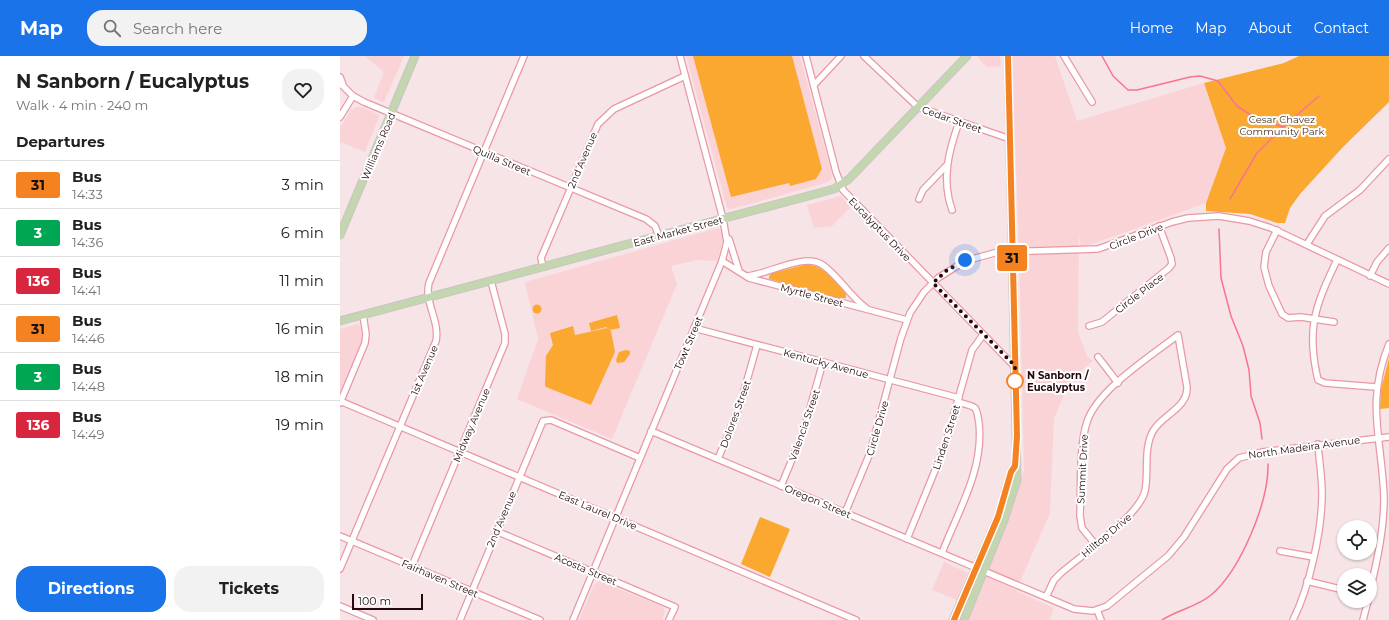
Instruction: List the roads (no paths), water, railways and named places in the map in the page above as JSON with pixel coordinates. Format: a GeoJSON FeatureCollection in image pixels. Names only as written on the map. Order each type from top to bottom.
{"type":"FeatureCollection","features":[{"type":"Feature","properties":{"kind":"main road","name":"Williams Road"},"geometry":{"type":"LineString","coordinates":[[340,235],[415,56]]}},
{"type":"Feature","properties":{"kind":"main road"},"geometry":{"type":"LineString","coordinates":[[964,620],[1014,492],[1016,480],[1015,466],[1017,436],[1008,56]]}},
{"type":"Feature","properties":{"kind":"main road","name":"East Market Street"},"geometry":{"type":"LineString","coordinates":[[340,321],[841,186],[918,107],[963,58]]}},
{"type":"Feature","properties":{"kind":"main road"},"geometry":{"type":"LineString","coordinates":[[954,620],[998,517],[1011,472],[1015,466]]}},
{"type":"Feature","properties":{"kind":"street","name":"1st Avenue"},"geometry":{"type":"LineString","coordinates":[[340,569],[436,341],[437,329],[428,288],[430,279],[524,56]]}},
{"type":"Feature","properties":{"kind":"street","name":"Towt Street"},"geometry":{"type":"LineString","coordinates":[[573,620],[722,261],[727,242],[726,229],[680,56]]}},
{"type":"Feature","properties":{"kind":"street","name":"Eucalyptus Drive"},"geometry":{"type":"LineString","coordinates":[[806,56],[841,186],[983,335],[1015,366]]}},
{"type":"Feature","properties":{"kind":"street"},"geometry":{"type":"LineString","coordinates":[[814,85],[841,56]]}},
{"type":"Feature","properties":{"kind":"street","name":"Cedar Street"},"geometry":{"type":"LineString","coordinates":[[864,56],[918,107],[1010,139]]}},
{"type":"Feature","properties":{"kind":"street"},"geometry":{"type":"LineString","coordinates":[[1064,56],[1092,102]]}},
{"type":"Feature","properties":{"kind":"street","name":"2nd Avenue"},"geometry":{"type":"LineString","coordinates":[[543,267],[541,258],[594,132],[605,116],[614,109],[685,76]]}},
{"type":"Feature","properties":{"kind":"street","name":"Quilla Street"},"geometry":{"type":"LineString","coordinates":[[340,77],[341,84],[353,96],[364,102],[648,221],[655,226],[659,236]]}},
{"type":"Feature","properties":{"kind":"street"},"geometry":{"type":"LineString","coordinates":[[340,117],[353,96]]}},
{"type":"Feature","properties":{"kind":"street"},"geometry":{"type":"LineString","coordinates":[[952,210],[948,201],[947,165],[948,154],[959,122]]}},
{"type":"Feature","properties":{"kind":"street"},"geometry":{"type":"LineString","coordinates":[[1307,244],[1322,219],[1360,190],[1389,159]]}},
{"type":"Feature","properties":{"kind":"street"},"geometry":{"type":"LineString","coordinates":[[919,199],[922,190],[947,165]]}},
{"type":"Feature","properties":{"kind":"street","name":"Circle Drive"},"geometry":{"type":"LineString","coordinates":[[845,513],[870,453],[907,320],[918,300],[933,283],[946,271],[965,260],[991,252],[1098,248],[1159,226],[1188,218],[1219,216],[1249,221],[1277,230],[1389,284]]}},
{"type":"Feature","properties":{"kind":"street","name":"Circle Place"},"geometry":{"type":"LineString","coordinates":[[1090,326],[1102,322],[1172,264],[1159,226]]}},
{"type":"Feature","properties":{"kind":"street"},"geometry":{"type":"LineString","coordinates":[[726,229],[739,271]]}},
{"type":"Feature","properties":{"kind":"street"},"geometry":{"type":"LineString","coordinates":[[1277,230],[1264,260],[1265,273],[1269,286],[1285,317],[1334,322]]}},
{"type":"Feature","properties":{"kind":"street"},"geometry":{"type":"LineString","coordinates":[[1370,276],[1377,262],[1389,248]]}},
{"type":"Feature","properties":{"kind":"street"},"geometry":{"type":"LineString","coordinates":[[1337,260],[1320,296],[1314,319],[1312,347],[1319,382],[1376,387]]}},
{"type":"Feature","properties":{"kind":"street","name":"Myrtle Street"},"geometry":{"type":"LineString","coordinates":[[722,261],[739,271],[744,276],[907,320]]}},
{"type":"Feature","properties":{"kind":"street"},"geometry":{"type":"LineString","coordinates":[[744,276],[805,261],[815,261],[824,266],[869,310]]}},
{"type":"Feature","properties":{"kind":"street"},"geometry":{"type":"LineString","coordinates":[[772,284],[768,281],[767,276],[773,270]]}},
{"type":"Feature","properties":{"kind":"street","name":"Midway Avenue"},"geometry":{"type":"LineString","coordinates":[[412,566],[505,341],[491,281]]}},
{"type":"Feature","properties":{"kind":"street"},"geometry":{"type":"LineString","coordinates":[[839,302],[848,299],[849,294],[847,290]]}},
{"type":"Feature","properties":{"kind":"street"},"geometry":{"type":"LineString","coordinates":[[340,402],[365,343],[366,331],[363,315]]}},
{"type":"Feature","properties":{"kind":"street","name":"Kentucky Avenue"},"geometry":{"type":"LineString","coordinates":[[694,328],[890,380],[958,400],[972,406],[977,410],[980,433],[979,455],[972,482],[942,554]]}},
{"type":"Feature","properties":{"kind":"street","name":"Linden Street"},"geometry":{"type":"LineString","coordinates":[[907,539],[942,455],[972,350],[983,335]]}},
{"type":"Feature","properties":{"kind":"street","name":"Summit Drive"},"geometry":{"type":"LineString","coordinates":[[1095,544],[1084,530],[1080,519],[1083,438],[1087,420],[1095,406],[1106,393],[1178,335]]}},
{"type":"Feature","properties":{"kind":"street","name":"Hilltop Drive"},"geometry":{"type":"LineString","coordinates":[[1046,597],[1057,577],[1133,512],[1139,504],[1145,489],[1148,446],[1152,433],[1159,423],[1181,404],[1186,396],[1187,387],[1178,335]]}},
{"type":"Feature","properties":{"kind":"street"},"geometry":{"type":"LineString","coordinates":[[1375,568],[1382,536],[1386,498],[1376,415],[1376,387],[1389,344]]}},
{"type":"Feature","properties":{"kind":"street","name":"Dolores Street"},"geometry":{"type":"LineString","coordinates":[[718,459],[740,405],[757,345]]}},
{"type":"Feature","properties":{"kind":"street"},"geometry":{"type":"LineString","coordinates":[[1098,357],[1118,382]]}},
{"type":"Feature","properties":{"kind":"street","name":"Valencia Street"},"geometry":{"type":"LineString","coordinates":[[781,486],[803,433],[823,362]]}},
{"type":"Feature","properties":{"kind":"street","name":"East Laurel Drive"},"geometry":{"type":"LineString","coordinates":[[340,402],[856,620]]}},
{"type":"Feature","properties":{"kind":"street","name":"2nd Avenue"},"geometry":{"type":"LineString","coordinates":[[460,620],[496,531],[542,423],[545,420],[551,420],[640,458]]}},
{"type":"Feature","properties":{"kind":"street","name":"Oregon Street"},"geometry":{"type":"LineString","coordinates":[[652,430],[976,569],[1079,610],[1097,610]]}},
{"type":"Feature","properties":{"kind":"street","name":"North Madeira Avenue"},"geometry":{"type":"LineString","coordinates":[[1097,610],[1116,600],[1172,552],[1232,462],[1243,456],[1258,452],[1378,437],[1389,437]]}},
{"type":"Feature","properties":{"kind":"street"},"geometry":{"type":"LineString","coordinates":[[1293,620],[1307,581],[1322,507],[1322,487],[1318,444]]}},
{"type":"Feature","properties":{"kind":"street","name":"Acosta Street"},"geometry":{"type":"LineString","coordinates":[[496,531],[675,607],[669,620]]}},
{"type":"Feature","properties":{"kind":"street","name":"Fairhaven Street"},"geometry":{"type":"LineString","coordinates":[[340,536],[540,620]]}},
{"type":"Feature","properties":{"kind":"street"},"geometry":{"type":"LineString","coordinates":[[1280,551],[1313,557]]}},
{"type":"Feature","properties":{"kind":"street"},"geometry":{"type":"LineString","coordinates":[[1307,581],[1337,588]]}},
{"type":"Feature","properties":{"kind":"street"},"geometry":{"type":"LineString","coordinates":[[340,606],[373,620]]}},
{"type":"Feature","properties":{"kind":"street"},"geometry":{"type":"LineString","coordinates":[[1363,620],[1366,608]]}},
{"type":"Feature","properties":{"kind":"street"},"geometry":{"type":"LineString","coordinates":[[1097,610],[1101,620]]}},
{"type":"Feature","properties":{"kind":"waterway"},"geometry":{"type":"LineString","coordinates":[[1102,56],[1113,76],[1128,90],[1137,90],[1200,76],[1218,81],[1237,106],[1254,117],[1283,127]]}},
{"type":"Feature","properties":{"kind":"waterway"},"geometry":{"type":"LineString","coordinates":[[1230,199],[1257,153],[1283,127],[1319,96]]}},
{"type":"Feature","properties":{"kind":"waterway"},"geometry":{"type":"LineString","coordinates":[[1219,229],[1221,278],[1231,316],[1243,346],[1249,370],[1251,396],[1260,423],[1262,439]]}},
{"type":"Feature","properties":{"kind":"waterway"},"geometry":{"type":"LineString","coordinates":[[1162,620],[1193,606],[1211,595],[1222,584],[1232,570],[1251,535],[1258,516],[1264,497],[1268,464]]}},
{"type":"Feature","properties":{"kind":"place","name":"N Sanborn / Eucalyptus"},"geometry":{"type":"Point","coordinates":[1015,381]}},
{"type":"Feature","properties":{"kind":"park label","name":"Cesar Chavez Community Park"},"geometry":{"type":"Point","coordinates":[1282,124]}}]}
